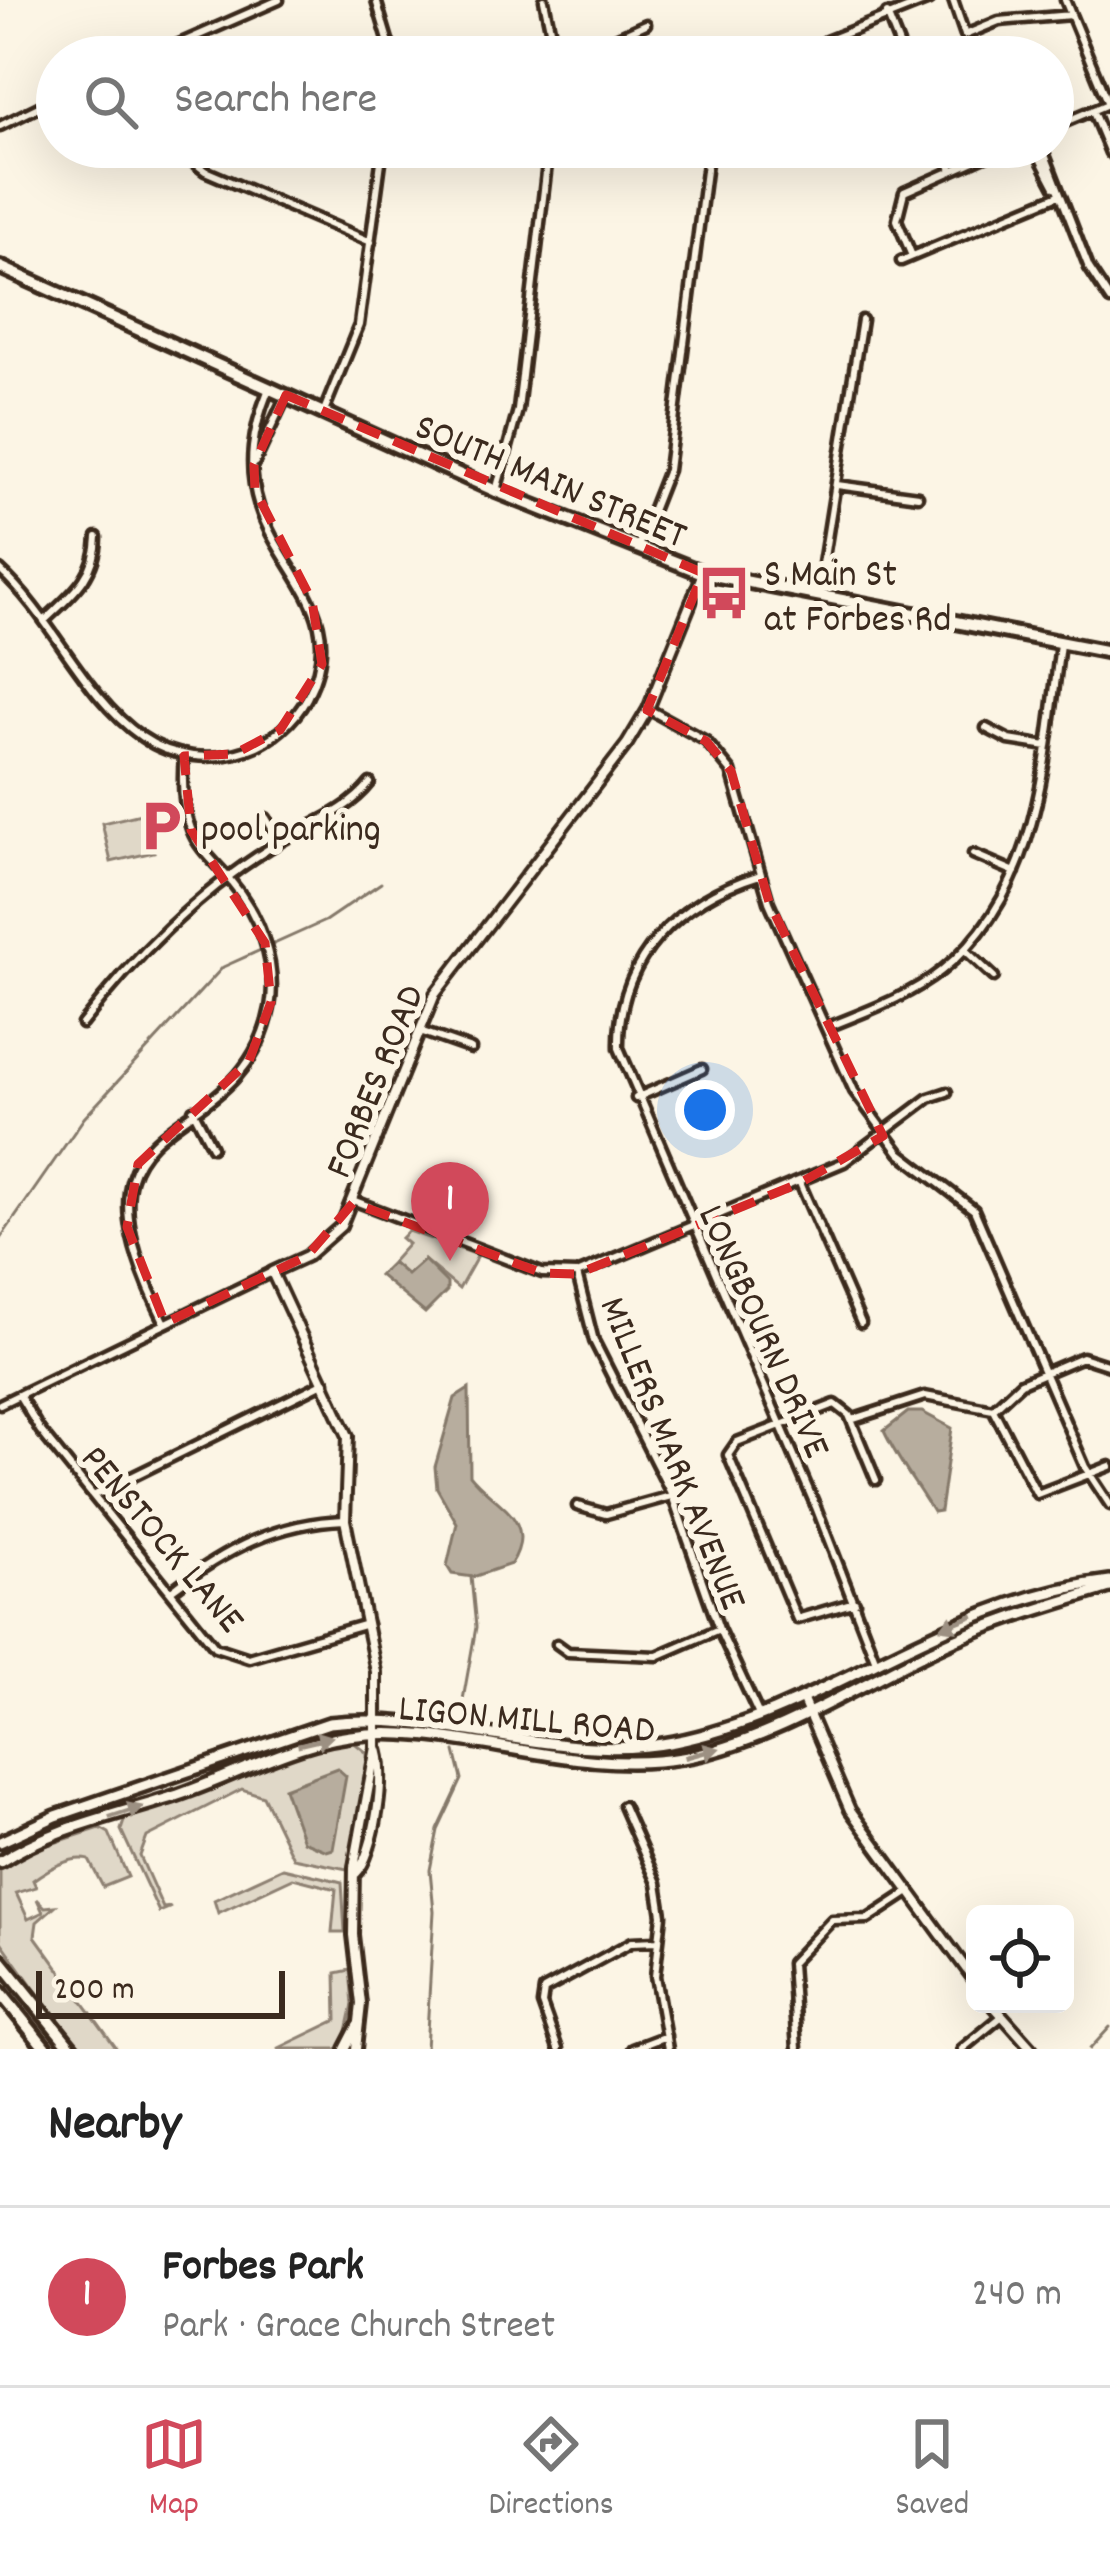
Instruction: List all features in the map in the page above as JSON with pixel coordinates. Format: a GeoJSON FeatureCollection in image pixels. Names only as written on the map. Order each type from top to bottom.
{"type":"FeatureCollection","features":[{"type":"Feature","properties":{"kind":"main road","name":"SOUTH MAIN STREET"},"geometry":{"type":"LineString","coordinates":[[0,267],[496,491],[703,573],[817,599],[1110,652]]}},
{"type":"Feature","properties":{"kind":"main road","name":"LIGON MILL ROAD"},"geometry":{"type":"LineString","coordinates":[[0,1842],[56,1816],[185,1776],[295,1730],[376,1726],[628,1748],[691,1738],[759,1715],[983,1611],[1110,1584]]}},
{"type":"Feature","properties":{"kind":"main road","name":"LIGON MILL ROAD"},"geometry":{"type":"LineString","coordinates":[[0,1862],[44,1838],[190,1790],[301,1744],[376,1726],[640,1762],[713,1752],[992,1624],[1110,1584]]}},
{"type":"Feature","properties":{"kind":"main road"},"geometry":{"type":"LineString","coordinates":[[0,1960],[72,2049]]}},
{"type":"Feature","properties":{"kind":"main road"},"geometry":{"type":"LineString","coordinates":[[0,1992],[46,2049]]}},
{"type":"Feature","properties":{"kind":"street"},"geometry":{"type":"LineString","coordinates":[[196,36],[279,0]]}},
{"type":"Feature","properties":{"kind":"street"},"geometry":{"type":"LineString","coordinates":[[376,0],[387,36]]}},
{"type":"Feature","properties":{"kind":"street"},"geometry":{"type":"LineString","coordinates":[[544,0],[551,36]]}},
{"type":"Feature","properties":{"kind":"street"},"geometry":{"type":"LineString","coordinates":[[839,36],[929,0]]}},
{"type":"Feature","properties":{"kind":"street"},"geometry":{"type":"LineString","coordinates":[[953,0],[965,35],[999,21],[1071,14]]}},
{"type":"Feature","properties":{"kind":"street"},"geometry":{"type":"LineString","coordinates":[[1065,0],[1109,104],[1074,119]]}},
{"type":"Feature","properties":{"kind":"street"},"geometry":{"type":"LineString","coordinates":[[887,14],[896,36]]}},
{"type":"Feature","properties":{"kind":"street"},"geometry":{"type":"LineString","coordinates":[[620,36],[646,24]]}},
{"type":"Feature","properties":{"kind":"street"},"geometry":{"type":"LineString","coordinates":[[0,126],[36,108]]}},
{"type":"Feature","properties":{"kind":"street"},"geometry":{"type":"LineString","coordinates":[[1093,111],[1110,153]]}},
{"type":"Feature","properties":{"kind":"street"},"geometry":{"type":"LineString","coordinates":[[201,168],[371,242]]}},
{"type":"Feature","properties":{"kind":"street"},"geometry":{"type":"LineString","coordinates":[[324,411],[359,325],[380,168]]}},
{"type":"Feature","properties":{"kind":"street"},"geometry":{"type":"LineString","coordinates":[[496,491],[518,410],[547,168]]}},
{"type":"Feature","properties":{"kind":"street"},"geometry":{"type":"LineString","coordinates":[[637,550],[668,470],[706,168]]}},
{"type":"Feature","properties":{"kind":"street"},"geometry":{"type":"LineString","coordinates":[[912,256],[897,220],[900,200],[911,186],[957,168]]}},
{"type":"Feature","properties":{"kind":"street"},"geometry":{"type":"LineString","coordinates":[[1047,168],[1089,268],[1110,300]]}},
{"type":"Feature","properties":{"kind":"street"},"geometry":{"type":"LineString","coordinates":[[902,261],[1057,191]]}},
{"type":"Feature","properties":{"kind":"street"},"geometry":{"type":"LineString","coordinates":[[817,599],[862,320]]}},
{"type":"Feature","properties":{"kind":"street"},"geometry":{"type":"LineString","coordinates":[[0,570],[142,737],[184,756],[234,754],[258,746],[299,713],[322,664],[312,601],[260,510],[252,430],[269,387]]}},
{"type":"Feature","properties":{"kind":"street"},"geometry":{"type":"LineString","coordinates":[[254,465],[286,395]]}},
{"type":"Feature","properties":{"kind":"street"},"geometry":{"type":"LineString","coordinates":[[837,485],[918,496]]}},
{"type":"Feature","properties":{"kind":"street"},"geometry":{"type":"LineString","coordinates":[[44,621],[87,578],[97,561],[98,537]]}},
{"type":"Feature","properties":{"kind":"street","name":"FORBES ROAD"},"geometry":{"type":"LineString","coordinates":[[0,1404],[327,1241],[355,1201],[417,1030],[435,994],[604,776],[648,709],[703,573]]}},
{"type":"Feature","properties":{"kind":"street"},"geometry":{"type":"LineString","coordinates":[[826,1028],[917,987],[964,950],[1015,872],[1034,823],[1060,644]]}},
{"type":"Feature","properties":{"kind":"street"},"geometry":{"type":"LineString","coordinates":[[648,709],[685,726],[719,754],[739,789],[760,875],[854,1090],[883,1136],[974,1210],[1043,1375],[1090,1476],[1110,1505]]}},
{"type":"Feature","properties":{"kind":"street"},"geometry":{"type":"LineString","coordinates":[[986,728],[1010,740],[1047,746]]}},
{"type":"Feature","properties":{"kind":"street"},"geometry":{"type":"LineString","coordinates":[[165,1323],[133,1254],[128,1192],[151,1144],[249,1060],[263,1035],[271,1002],[265,943],[252,910],[191,830],[184,756]]}},
{"type":"Feature","properties":{"kind":"street"},"geometry":{"type":"LineString","coordinates":[[82,1024],[148,946],[280,842],[358,799],[370,783]]}},
{"type":"Feature","properties":{"kind":"street"},"geometry":{"type":"LineString","coordinates":[[266,818],[280,842]]}},
{"type":"Feature","properties":{"kind":"street"},"geometry":{"type":"LineString","coordinates":[[973,854],[1015,872]]}},
{"type":"Feature","properties":{"kind":"street","name":"LONGBOURN DRIVE"},"geometry":{"type":"LineString","coordinates":[[760,875],[692,904],[674,920],[630,982],[618,1020],[619,1048],[636,1098],[855,1602],[875,1659]]}},
{"type":"Feature","properties":{"kind":"street"},"geometry":{"type":"LineString","coordinates":[[964,950],[994,977]]}},
{"type":"Feature","properties":{"kind":"street"},"geometry":{"type":"LineString","coordinates":[[417,1030],[471,1049]]}},
{"type":"Feature","properties":{"kind":"street"},"geometry":{"type":"LineString","coordinates":[[636,1098],[702,1070]]}},
{"type":"Feature","properties":{"kind":"street"},"geometry":{"type":"LineString","coordinates":[[355,1201],[542,1273],[577,1274],[800,1183],[883,1136],[929,1098],[947,1092]]}},
{"type":"Feature","properties":{"kind":"street"},"geometry":{"type":"LineString","coordinates":[[194,1110],[212,1147]]}},
{"type":"Feature","properties":{"kind":"street"},"geometry":{"type":"LineString","coordinates":[[800,1183],[861,1323]]}},
{"type":"Feature","properties":{"kind":"street"},"geometry":{"type":"LineString","coordinates":[[272,1272],[348,1436],[345,1520],[376,1672],[380,1773],[376,1816],[364,1864],[356,1873],[352,1908],[361,1982],[356,2049]]}},
{"type":"Feature","properties":{"kind":"street","name":"MILLERS MARK AVENUE"},"geometry":{"type":"LineString","coordinates":[[577,1274],[594,1341],[672,1495],[719,1629],[759,1715]]}},
{"type":"Feature","properties":{"kind":"street"},"geometry":{"type":"LineString","coordinates":[[993,1409],[1008,1392],[1082,1357],[1110,1366]]}},
{"type":"Feature","properties":{"kind":"street"},"geometry":{"type":"LineString","coordinates":[[93,1496],[325,1382]]}},
{"type":"Feature","properties":{"kind":"street","name":"PENSTOCK LANE"},"geometry":{"type":"LineString","coordinates":[[19,1395],[215,1647],[230,1656],[249,1658],[367,1624]]}},
{"type":"Feature","properties":{"kind":"street"},"geometry":{"type":"LineString","coordinates":[[851,1420],[925,1396],[993,1409]]}},
{"type":"Feature","properties":{"kind":"street"},"geometry":{"type":"LineString","coordinates":[[855,1602],[797,1619],[728,1455],[737,1442],[835,1404],[851,1420],[876,1480]]}},
{"type":"Feature","properties":{"kind":"street"},"geometry":{"type":"LineString","coordinates":[[993,1409],[1037,1494],[1110,1466]]}},
{"type":"Feature","properties":{"kind":"street"},"geometry":{"type":"LineString","coordinates":[[577,1505],[606,1514],[672,1495]]}},
{"type":"Feature","properties":{"kind":"street"},"geometry":{"type":"LineString","coordinates":[[171,1592],[210,1562],[285,1526],[345,1520]]}},
{"type":"Feature","properties":{"kind":"street"},"geometry":{"type":"LineString","coordinates":[[557,1644],[568,1652],[657,1656],[719,1629]]}},
{"type":"Feature","properties":{"kind":"street"},"geometry":{"type":"LineString","coordinates":[[801,1695],[850,1810],[966,1969]]}},
{"type":"Feature","properties":{"kind":"street"},"geometry":{"type":"LineString","coordinates":[[623,1806],[657,1883],[662,1915],[655,1976],[668,2049]]}},
{"type":"Feature","properties":{"kind":"street"},"geometry":{"type":"LineString","coordinates":[[797,2049],[791,1963],[832,1920],[868,1919],[909,1892]]}},
{"type":"Feature","properties":{"kind":"street"},"geometry":{"type":"LineString","coordinates":[[558,2049],[542,2004],[544,1990],[632,1942],[658,1941]]}},
{"type":"Feature","properties":{"kind":"street"},"geometry":{"type":"LineString","coordinates":[[998,2013],[1032,2049]]}},
{"type":"Feature","properties":{"kind":"street"},"geometry":{"type":"LineString","coordinates":[[962,2049],[1001,2017]]}},
{"type":"Feature","properties":{"kind":"street"},"geometry":{"type":"LineString","coordinates":[[345,2049],[358,2025]]}},
{"type":"Feature","properties":{"kind":"street"},"geometry":{"type":"LineString","coordinates":[[632,2049],[666,2036]]}},
{"type":"Feature","properties":{"kind":"highlighted area"},"geometry":{"type":"Polygon","coordinates":[[[286,395],[703,573],[647,710],[706,741],[731,771],[769,902],[883,1136],[800,1183],[577,1274],[542,1273],[353,1203],[307,1256],[165,1323],[127,1227],[138,1164],[249,1061],[271,1002],[265,943],[191,830],[183,777],[184,756],[234,754],[280,730],[322,664],[312,601],[255,490],[254,465],[286,395]]]}},
{"type":"Feature","properties":{"kind":"shaded area"},"geometry":{"type":"Polygon","coordinates":[[[145,813],[154,852],[111,862],[102,823],[145,813]]]}},
{"type":"Feature","properties":{"kind":"shaded area"},"geometry":{"type":"Polygon","coordinates":[[[408,1231],[478,1255],[459,1289],[424,1260],[407,1276],[392,1262],[408,1244],[401,1238],[408,1231]]]}},
{"type":"Feature","properties":{"kind":"shaded area"},"geometry":{"type":"Polygon","coordinates":[[[424,1260],[447,1283],[447,1291],[425,1313],[379,1275],[392,1262],[407,1275],[424,1260]]]}},
{"type":"Feature","properties":{"kind":"shaded area"},"geometry":{"type":"Polygon","coordinates":[[[469,1389],[470,1475],[510,1513],[520,1535],[511,1564],[473,1577],[452,1574],[447,1566],[457,1523],[437,1488],[435,1467],[455,1398],[469,1389]]]}},
{"type":"Feature","properties":{"kind":"shaded area"},"geometry":{"type":"Polygon","coordinates":[[[908,1412],[922,1412],[952,1428],[940,1511],[933,1512],[884,1431],[908,1412]]]}},
{"type":"Feature","properties":{"kind":"shaded area"},"geometry":{"type":"Polygon","coordinates":[[[351,1740],[367,1753],[368,1782],[347,1869],[293,1858],[263,1796],[242,1789],[147,1837],[140,1856],[163,1908],[171,1907],[159,1912],[121,1830],[125,1818],[303,1747],[351,1740]]]}},
{"type":"Feature","properties":{"kind":"shaded area"},"geometry":{"type":"Polygon","coordinates":[[[337,1768],[346,1776],[333,1849],[327,1851],[303,1841],[284,1788],[337,1768]]]}},
{"type":"Feature","properties":{"kind":"shaded area"},"geometry":{"type":"Polygon","coordinates":[[[100,1828],[109,1833],[128,1877],[103,1887],[89,1860],[74,1860],[33,1880],[36,1887],[16,1893],[28,1919],[43,1912],[37,1899],[45,1907],[55,1906],[37,1922],[35,1936],[117,2049],[77,2049],[0,1940],[0,1869],[26,1852],[100,1828]]]}},
{"type":"Feature","properties":{"kind":"shaded area"},"geometry":{"type":"Polygon","coordinates":[[[283,1868],[342,1882],[345,1932],[332,1932],[336,1889],[293,1878],[218,1913],[214,1900],[283,1868]]]}},
{"type":"Feature","properties":{"kind":"shaded area"},"geometry":{"type":"Polygon","coordinates":[[[350,1970],[353,2004],[343,2049],[277,2049],[337,2020],[336,1973],[350,1970]]]}},
{"type":"Feature","properties":{"kind":"waterway"},"geometry":{"type":"LineString","coordinates":[[0,1239],[84,1118],[223,967],[325,921],[381,883]]}},
{"type":"Feature","properties":{"kind":"waterway"},"geometry":{"type":"LineString","coordinates":[[461,1711],[476,1627],[471,1577]]}},
{"type":"Feature","properties":{"kind":"waterway"},"geometry":{"type":"LineString","coordinates":[[426,2049],[434,1911],[430,1870],[438,1830],[462,1779],[455,1751]]}},
{"type":"Feature","properties":{"kind":"waterway"},"geometry":{"type":"LineString","coordinates":[[1090,2049],[1110,2027]]}},
{"type":"Feature","properties":{"kind":"place","name":"S Main St at Forbes Rd"},"geometry":{"type":"Point","coordinates":[724,593]}},
{"type":"Feature","properties":{"kind":"place","name":"pool parking"},"geometry":{"type":"Point","coordinates":[161,826]}},
{"type":"Feature","properties":{"kind":"place","name":"Forbes Park"},"geometry":{"type":"Point","coordinates":[450,1261]}}]}
